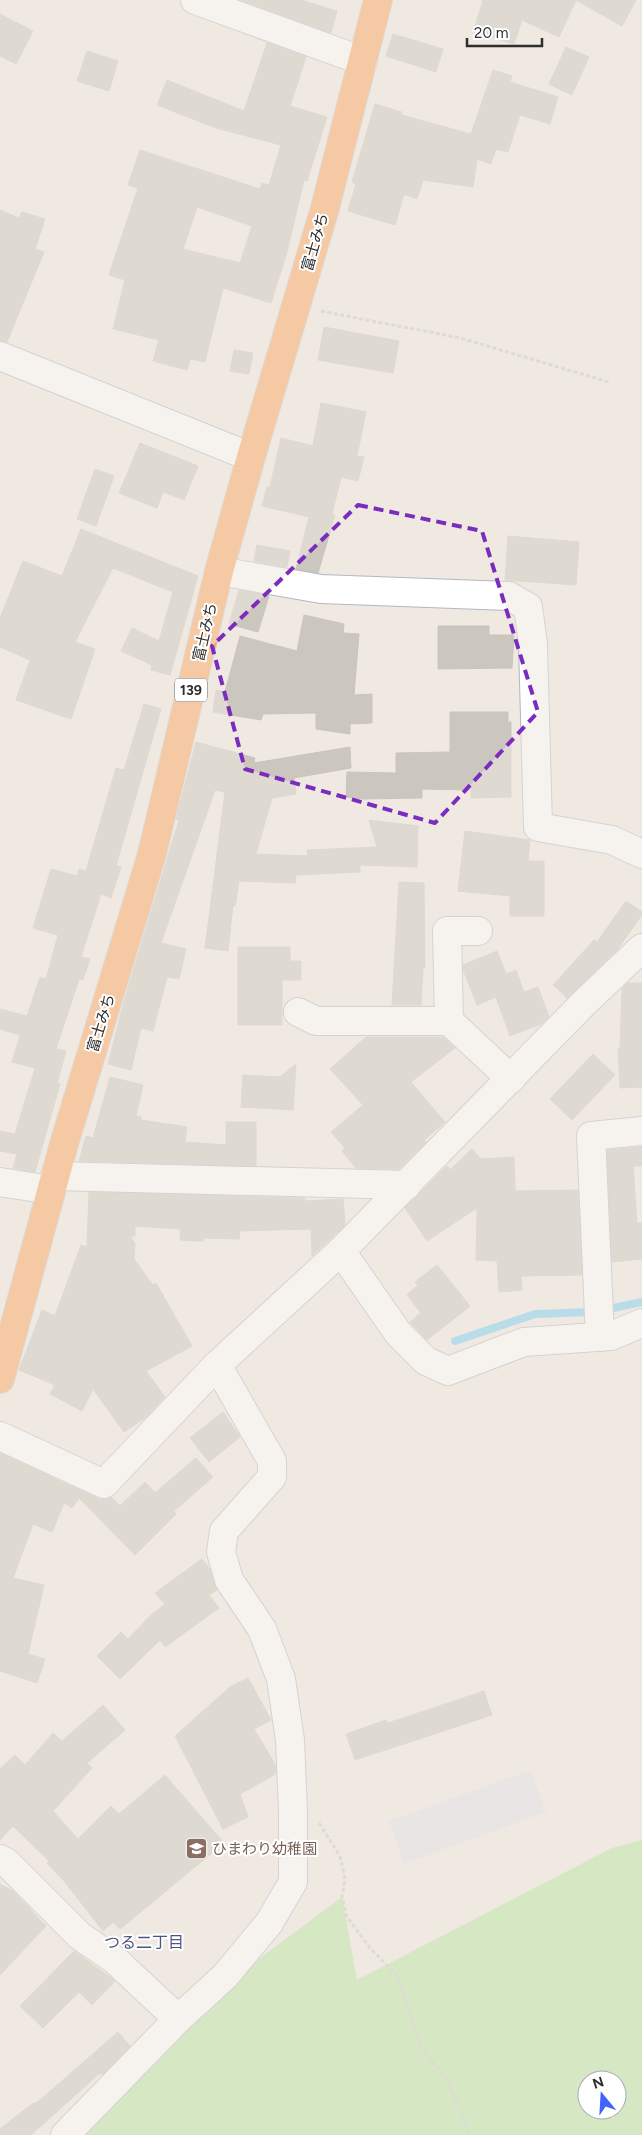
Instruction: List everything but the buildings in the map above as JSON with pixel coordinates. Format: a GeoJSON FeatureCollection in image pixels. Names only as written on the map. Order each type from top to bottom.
{"type":"FeatureCollection","features":[{"type":"Feature","properties":{"kind":"highway","name":"富士みち"},"geometry":{"type":"LineString","coordinates":[[0,1379],[53,1183],[152,854],[219,571],[251,456],[325,208],[378,0]]}},
{"type":"Feature","properties":{"kind":"street"},"geometry":{"type":"LineString","coordinates":[[195,0],[363,61]]}},
{"type":"Feature","properties":{"kind":"street"},"geometry":{"type":"LineString","coordinates":[[0,356],[251,456]]}},
{"type":"Feature","properties":{"kind":"street"},"geometry":{"type":"LineString","coordinates":[[219,571],[321,589],[509,596],[528,607],[533,644],[538,827],[612,840],[642,854]]}},
{"type":"Feature","properties":{"kind":"street"},"geometry":{"type":"LineString","coordinates":[[449,1021],[446,931],[478,931]]}},
{"type":"Feature","properties":{"kind":"street"},"geometry":{"type":"LineString","coordinates":[[0,1436],[104,1484],[217,1365],[341,1251],[585,1002],[642,948]]}},
{"type":"Feature","properties":{"kind":"street"},"geometry":{"type":"LineString","coordinates":[[298,1012],[316,1021],[449,1021],[511,1079]]}},
{"type":"Feature","properties":{"kind":"street"},"geometry":{"type":"LineString","coordinates":[[600,1336],[591,1136],[642,1132]]}},
{"type":"Feature","properties":{"kind":"street"},"geometry":{"type":"LineString","coordinates":[[0,1182],[407,1185]]}},
{"type":"Feature","properties":{"kind":"street"},"geometry":{"type":"LineString","coordinates":[[341,1251],[398,1334],[426,1361],[448,1371],[524,1342],[611,1336],[642,1323]]}},
{"type":"Feature","properties":{"kind":"street"},"geometry":{"type":"LineString","coordinates":[[65,2135],[178,2019],[225,1976],[269,1923],[293,1882],[294,1811],[290,1740],[281,1679],[262,1629],[229,1580],[221,1552],[224,1531],[272,1477],[272,1461],[217,1365]]}},
{"type":"Feature","properties":{"kind":"street"},"geometry":{"type":"LineString","coordinates":[[0,1859],[8,1863],[80,1936],[115,1960],[178,2019]]}},
{"type":"Feature","properties":{"kind":"path"},"geometry":{"type":"LineString","coordinates":[[296,307],[460,338],[608,382]]}},
{"type":"Feature","properties":{"kind":"path"},"geometry":{"type":"LineString","coordinates":[[294,1811],[321,1824],[340,1856],[345,1879],[342,1897],[347,1917],[370,1948],[399,1978],[422,2050],[446,2077],[470,2135]]}},
{"type":"Feature","properties":{"kind":"highlighted area"},"geometry":{"type":"Polygon","coordinates":[[[358,505],[482,531],[538,712],[435,823],[245,769],[212,646],[358,505]]]}},
{"type":"Feature","properties":{"kind":"shaded area"},"geometry":{"type":"Polygon","coordinates":[[[531,1770],[546,1812],[404,1864],[389,1821],[531,1770]]]}},
{"type":"Feature","properties":{"kind":"green space"},"geometry":{"type":"Polygon","coordinates":[[[642,1840],[642,2135],[79,2135],[178,2019],[342,1897],[357,1980],[612,1848],[642,1840]]]}},
{"type":"Feature","properties":{"kind":"waterway"},"geometry":{"type":"LineString","coordinates":[[604,1310],[642,1302]]}},
{"type":"Feature","properties":{"kind":"waterway"},"geometry":{"type":"LineString","coordinates":[[455,1341],[535,1314],[593,1312]]}},
{"type":"Feature","properties":{"kind":"place","name":"ひまわり幼稚園"},"geometry":{"type":"Point","coordinates":[196,1849]}},
{"type":"Feature","properties":{"kind":"district","name":"つる二丁目"},"geometry":{"type":"Point","coordinates":[144,1942]}}]}
